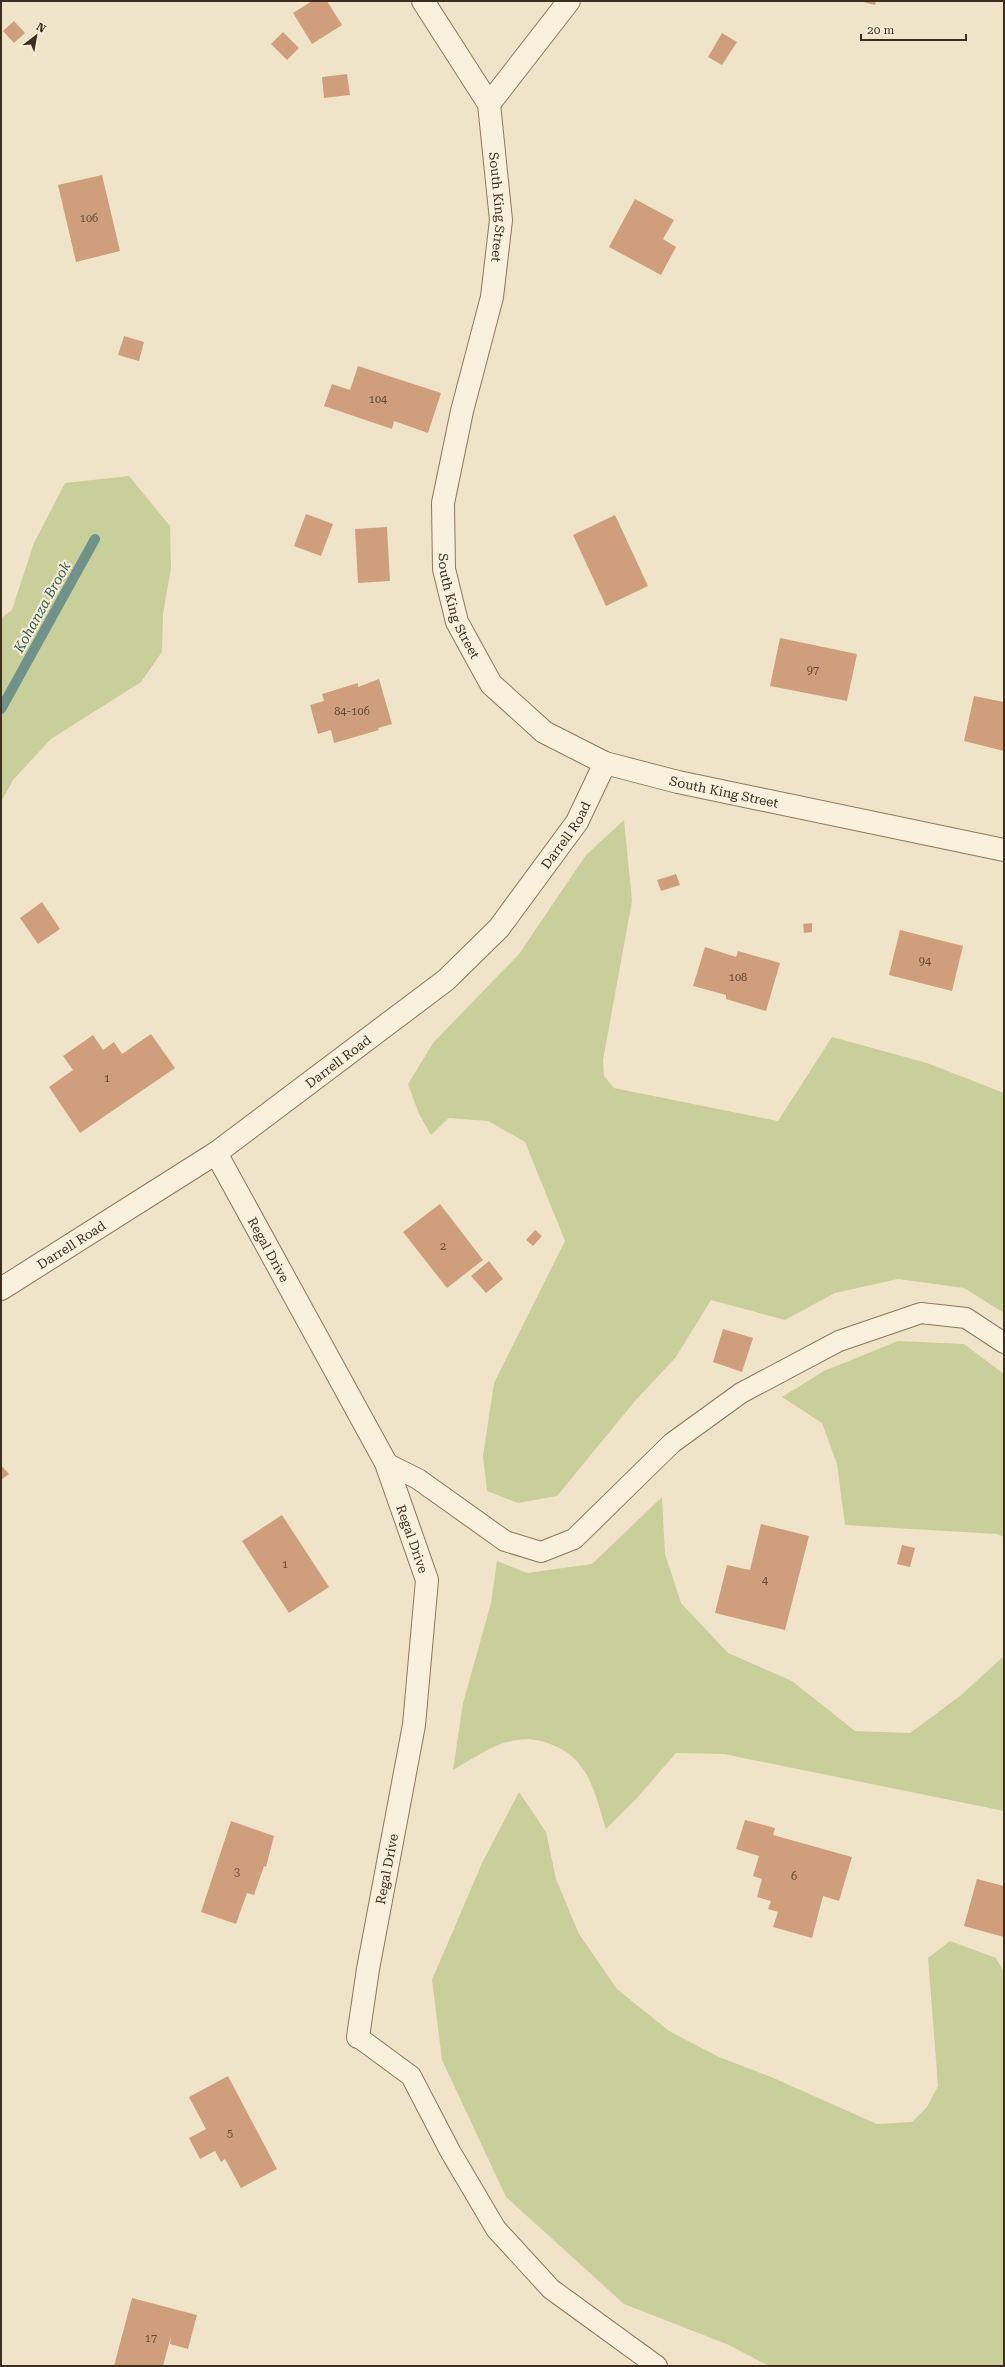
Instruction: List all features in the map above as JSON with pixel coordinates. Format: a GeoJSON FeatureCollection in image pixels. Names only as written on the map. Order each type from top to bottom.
{"type":"FeatureCollection","features":[{"type":"Feature","properties":{"kind":"street","name":"South King Street"},"geometry":{"type":"LineString","coordinates":[[423,1],[490,104],[501,220],[492,298],[462,411],[443,503],[444,569],[457,622],[491,684],[544,732],[605,763],[678,782],[1004,850]]}},
{"type":"Feature","properties":{"kind":"street"},"geometry":{"type":"LineString","coordinates":[[490,104],[570,1]]}},
{"type":"Feature","properties":{"kind":"street","name":"Darrell Road"},"geometry":{"type":"LineString","coordinates":[[1,1289],[216,1153],[446,980],[499,928],[577,822],[605,763]]}},
{"type":"Feature","properties":{"kind":"street","name":"Regal Drive"},"geometry":{"type":"LineString","coordinates":[[216,1153],[386,1463],[427,1580],[414,1725],[368,1969],[358,2037]]}},
{"type":"Feature","properties":{"kind":"lane"},"geometry":{"type":"LineString","coordinates":[[386,1463],[418,1479],[505,1541],[541,1552],[574,1539],[672,1443],[741,1392],[839,1341],[921,1313],[966,1318],[1004,1342]]}},
{"type":"Feature","properties":{"kind":"lane"},"geometry":{"type":"LineString","coordinates":[[358,2037],[411,2076],[450,2150],[496,2229],[551,2289],[657,2366]]}},
{"type":"Feature","properties":{"kind":"green space"},"geometry":{"type":"Polygon","coordinates":[[[129,476],[170,526],[171,568],[163,614],[162,652],[141,682],[51,739],[13,780],[1,802],[1,618],[12,610],[34,543],[65,483],[129,476]]]}},
{"type":"Feature","properties":{"kind":"green space"},"geometry":{"type":"Polygon","coordinates":[[[624,820],[632,901],[603,1060],[604,1076],[614,1088],[778,1121],[832,1037],[927,1063],[1004,1093],[1004,1313],[964,1288],[898,1279],[835,1293],[785,1320],[711,1300],[676,1357],[635,1401],[557,1496],[518,1503],[487,1491],[483,1456],[494,1383],[565,1241],[525,1142],[488,1121],[449,1118],[431,1135],[419,1114],[408,1084],[433,1043],[519,954],[586,855],[624,820]]]}},
{"type":"Feature","properties":{"kind":"green space"},"geometry":{"type":"Polygon","coordinates":[[[898,1341],[964,1344],[1004,1374],[1004,1537],[997,1534],[845,1525],[837,1464],[822,1423],[782,1397],[824,1371],[898,1341]]]}},
{"type":"Feature","properties":{"kind":"green space"},"geometry":{"type":"Polygon","coordinates":[[[662,1497],[665,1554],[681,1603],[728,1653],[792,1681],[855,1731],[910,1733],[960,1696],[1004,1656],[1004,1811],[724,1754],[676,1753],[637,1798],[606,1829],[589,1778],[572,1756],[555,1746],[541,1741],[527,1739],[514,1740],[490,1749],[453,1770],[463,1703],[491,1603],[497,1561],[527,1573],[592,1564],[662,1497]]]}},
{"type":"Feature","properties":{"kind":"green space"},"geometry":{"type":"Polygon","coordinates":[[[519,1792],[546,1832],[556,1879],[579,1934],[617,1989],[669,2031],[719,2057],[771,2077],[877,2124],[912,2122],[927,2107],[938,2086],[928,1958],[950,1941],[996,1958],[1004,1972],[1004,2366],[769,2366],[729,2345],[624,2304],[506,2197],[442,2060],[432,1980],[482,1863],[519,1792]]]}},
{"type":"Feature","properties":{"kind":"building"},"geometry":{"type":"Polygon","coordinates":[[[312,1],[327,1],[342,25],[312,44],[293,13],[312,1]]]}},
{"type":"Feature","properties":{"kind":"building"},"geometry":{"type":"Polygon","coordinates":[[[859,1],[876,1],[875,5],[859,1]]]}},
{"type":"Feature","properties":{"kind":"building"},"geometry":{"type":"Polygon","coordinates":[[[14,21],[25,33],[14,43],[3,31],[14,21]]]}},
{"type":"Feature","properties":{"kind":"building"},"geometry":{"type":"Polygon","coordinates":[[[283,32],[299,48],[287,60],[271,44],[283,32]]]}},
{"type":"Feature","properties":{"kind":"building"},"geometry":{"type":"Polygon","coordinates":[[[722,33],[737,42],[722,65],[708,57],[722,33]]]}},
{"type":"Feature","properties":{"kind":"building"},"geometry":{"type":"Polygon","coordinates":[[[347,74],[350,95],[324,98],[322,77],[347,74]]]}},
{"type":"Feature","properties":{"kind":"building"},"geometry":{"type":"Polygon","coordinates":[[[102,175],[120,251],[76,262],[58,185],[102,175]]]}},
{"type":"Feature","properties":{"kind":"building"},"geometry":{"type":"Polygon","coordinates":[[[635,199],[674,220],[663,239],[676,247],[661,275],[609,247],[635,199]]]}},
{"type":"Feature","properties":{"kind":"building"},"geometry":{"type":"Polygon","coordinates":[[[124,336],[144,342],[139,361],[118,355],[124,336]]]}},
{"type":"Feature","properties":{"kind":"building"},"geometry":{"type":"Polygon","coordinates":[[[358,366],[441,393],[428,433],[394,421],[392,429],[324,406],[332,384],[350,390],[358,366]]]}},
{"type":"Feature","properties":{"kind":"building"},"geometry":{"type":"Polygon","coordinates":[[[306,514],[333,524],[321,556],[294,546],[306,514]]]}},
{"type":"Feature","properties":{"kind":"building"},"geometry":{"type":"Polygon","coordinates":[[[615,515],[648,586],[606,606],[573,535],[615,515]]]}},
{"type":"Feature","properties":{"kind":"building"},"geometry":{"type":"Polygon","coordinates":[[[387,527],[390,581],[358,583],[355,529],[387,527]]]}},
{"type":"Feature","properties":{"kind":"building"},"geometry":{"type":"Polygon","coordinates":[[[780,638],[857,654],[847,701],[770,686],[780,638]]]}},
{"type":"Feature","properties":{"kind":"building"},"geometry":{"type":"Polygon","coordinates":[[[379,679],[392,724],[378,728],[379,730],[334,743],[331,730],[318,734],[310,705],[324,701],[322,694],[358,683],[358,687],[379,679]]]}},
{"type":"Feature","properties":{"kind":"building"},"geometry":{"type":"Polygon","coordinates":[[[974,696],[1004,702],[1004,751],[964,741],[974,696]]]}},
{"type":"Feature","properties":{"kind":"building"},"geometry":{"type":"Polygon","coordinates":[[[676,874],[680,885],[661,891],[657,880],[676,874]]]}},
{"type":"Feature","properties":{"kind":"building"},"geometry":{"type":"Polygon","coordinates":[[[42,902],[60,929],[38,944],[20,918],[42,902]]]}},
{"type":"Feature","properties":{"kind":"building"},"geometry":{"type":"Polygon","coordinates":[[[812,923],[812,932],[804,933],[803,924],[812,923]]]}},
{"type":"Feature","properties":{"kind":"building"},"geometry":{"type":"Polygon","coordinates":[[[900,930],[963,946],[952,991],[889,975],[900,930]]]}},
{"type":"Feature","properties":{"kind":"building"},"geometry":{"type":"Polygon","coordinates":[[[705,947],[736,957],[738,951],[780,963],[766,1011],[726,999],[726,995],[693,986],[705,947]]]}},
{"type":"Feature","properties":{"kind":"building"},"geometry":{"type":"Polygon","coordinates":[[[151,1034],[175,1068],[80,1133],[49,1087],[73,1070],[63,1056],[93,1035],[103,1050],[114,1042],[122,1054],[151,1034]]]}},
{"type":"Feature","properties":{"kind":"building"},"geometry":{"type":"Polygon","coordinates":[[[440,1204],[483,1260],[447,1288],[403,1232],[440,1204]]]}},
{"type":"Feature","properties":{"kind":"building"},"geometry":{"type":"Polygon","coordinates":[[[535,1230],[542,1236],[533,1246],[526,1240],[535,1230]]]}},
{"type":"Feature","properties":{"kind":"building"},"geometry":{"type":"Polygon","coordinates":[[[489,1261],[503,1279],[486,1293],[471,1276],[489,1261]]]}},
{"type":"Feature","properties":{"kind":"building"},"geometry":{"type":"Polygon","coordinates":[[[723,1329],[753,1338],[742,1372],[713,1362],[723,1329]]]}},
{"type":"Feature","properties":{"kind":"building"},"geometry":{"type":"Polygon","coordinates":[[[1,1465],[9,1474],[1,1480],[1,1465]]]}},
{"type":"Feature","properties":{"kind":"building"},"geometry":{"type":"Polygon","coordinates":[[[282,1515],[329,1587],[289,1613],[242,1541],[282,1515]]]}},
{"type":"Feature","properties":{"kind":"building"},"geometry":{"type":"Polygon","coordinates":[[[761,1524],[809,1536],[785,1630],[715,1613],[727,1565],[750,1570],[761,1524]]]}},
{"type":"Feature","properties":{"kind":"building"},"geometry":{"type":"Polygon","coordinates":[[[902,1545],[915,1548],[910,1567],[897,1564],[902,1545]]]}},
{"type":"Feature","properties":{"kind":"building"},"geometry":{"type":"Polygon","coordinates":[[[745,1820],[775,1828],[773,1835],[852,1857],[839,1901],[823,1896],[812,1938],[773,1927],[778,1912],[768,1909],[771,1901],[757,1897],[762,1879],[753,1876],[759,1856],[736,1849],[745,1820]]]}},
{"type":"Feature","properties":{"kind":"building"},"geometry":{"type":"Polygon","coordinates":[[[231,1821],[274,1836],[266,1867],[264,1866],[254,1895],[247,1893],[236,1924],[201,1912],[231,1821]]]}},
{"type":"Feature","properties":{"kind":"building"},"geometry":{"type":"Polygon","coordinates":[[[977,1879],[1004,1886],[1004,1937],[964,1926],[977,1879]]]}},
{"type":"Feature","properties":{"kind":"building"},"geometry":{"type":"Polygon","coordinates":[[[228,2076],[277,2169],[241,2188],[225,2159],[221,2162],[215,2151],[200,2159],[189,2138],[206,2129],[189,2097],[228,2076]]]}},
{"type":"Feature","properties":{"kind":"building"},"geometry":{"type":"Polygon","coordinates":[[[132,2298],[197,2315],[188,2349],[170,2344],[171,2336],[163,2366],[114,2366],[132,2298]]]}},
{"type":"Feature","properties":{"kind":"waterway","name":"Kohanza Brook"},"geometry":{"type":"LineString","coordinates":[[1,709],[95,539]]}}]}
